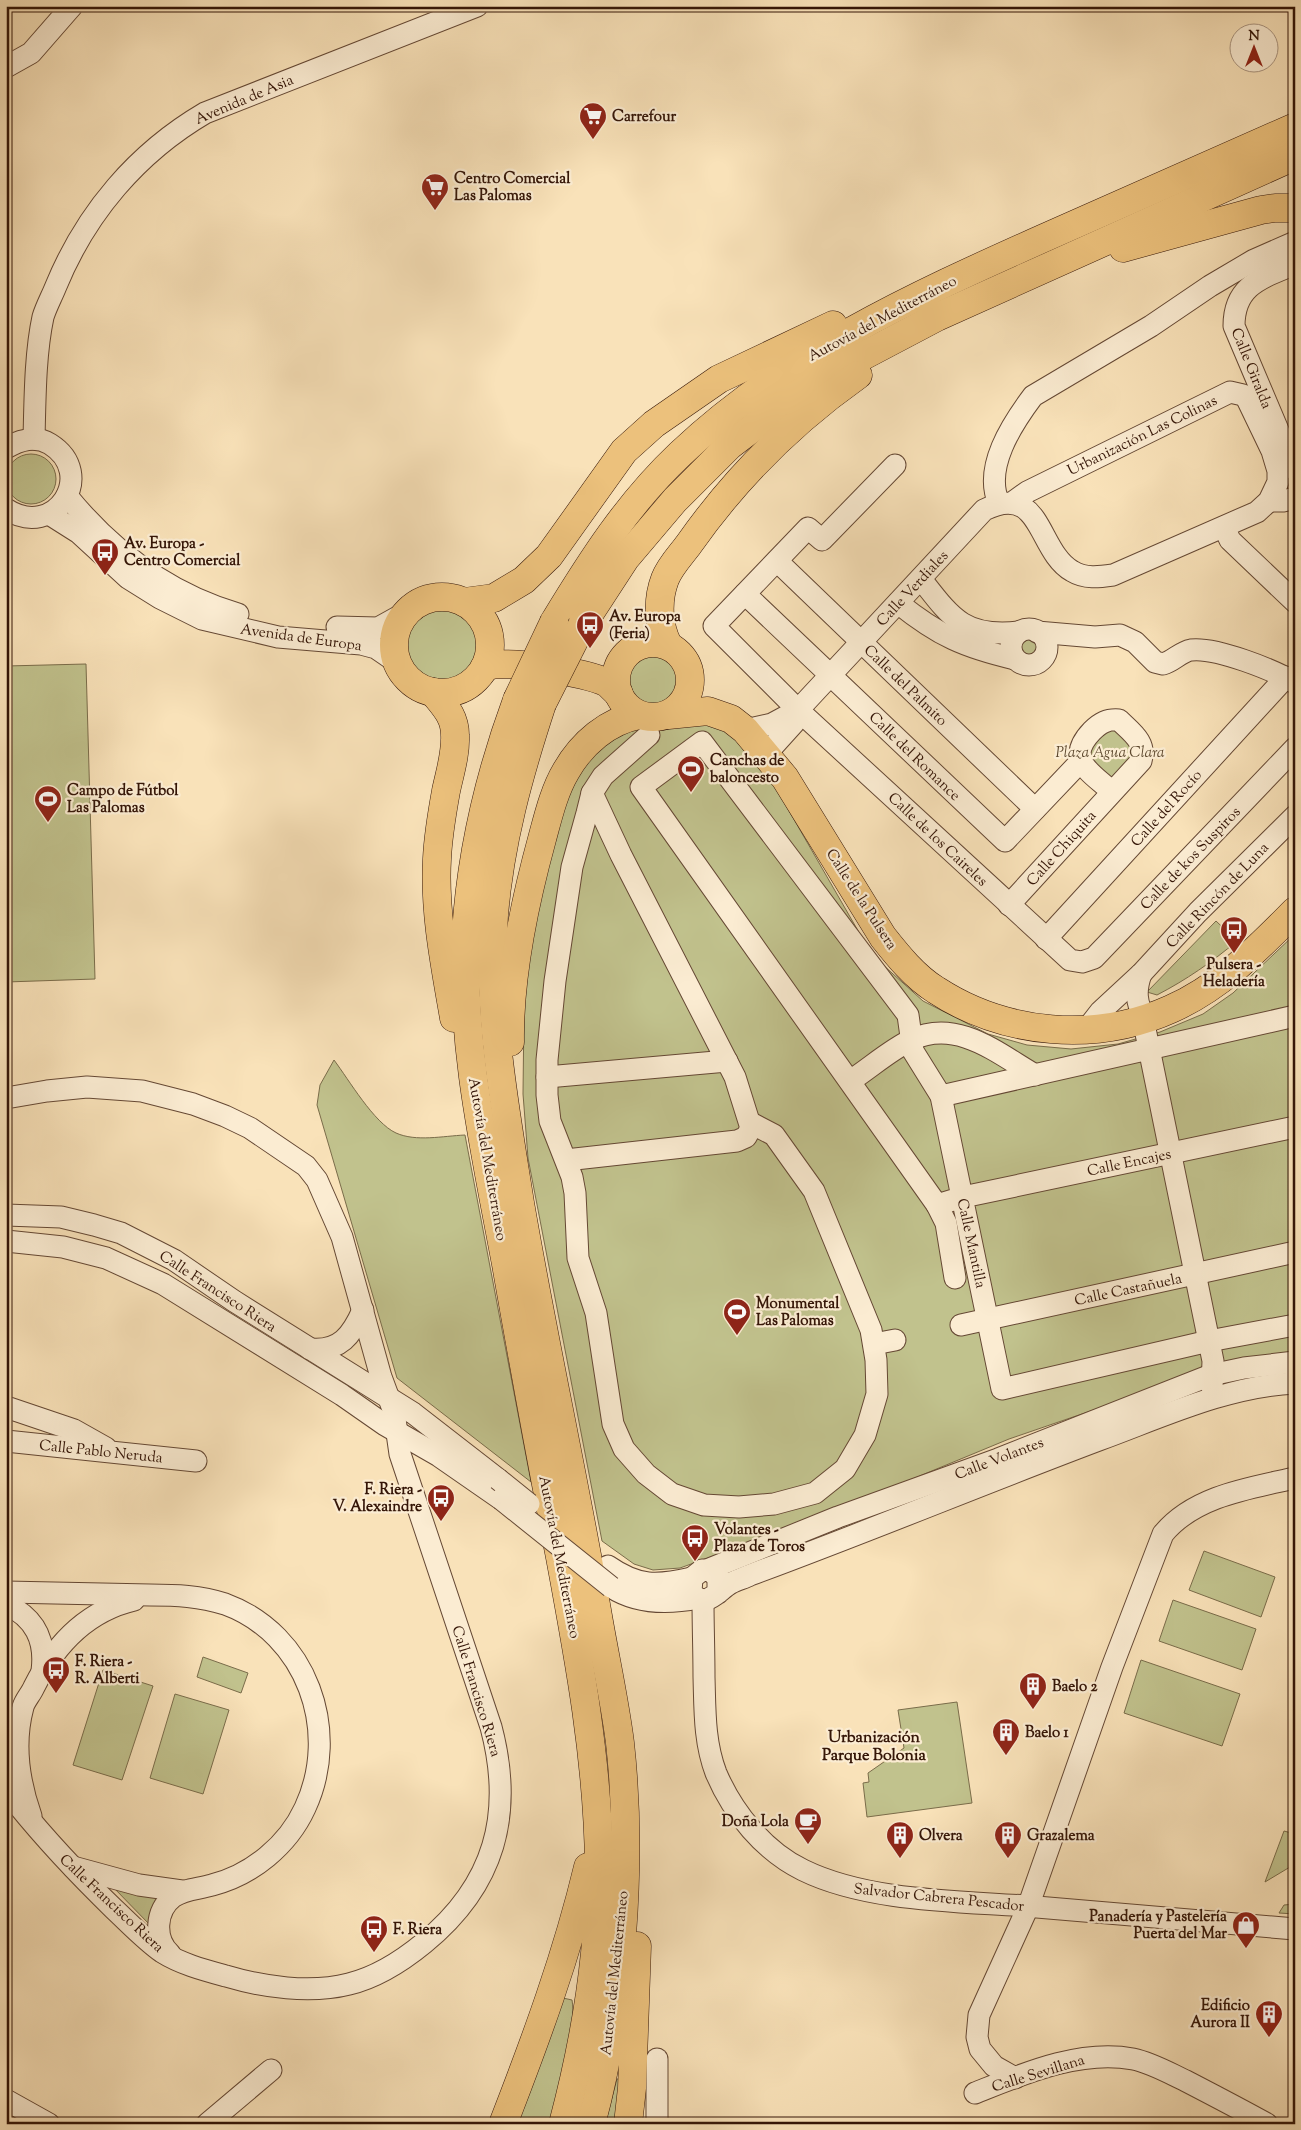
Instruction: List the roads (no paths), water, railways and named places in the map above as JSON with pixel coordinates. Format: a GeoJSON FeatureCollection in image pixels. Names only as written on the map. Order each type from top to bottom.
{"type":"FeatureCollection","features":[{"type":"Feature","properties":{"kind":"main road","name":"Autovía del Mediterráneo"},"geometry":{"type":"LineString","coordinates":[[529,702],[554,622],[598,551],[624,514],[678,455],[709,427],[773,378],[926,291],[1295,127]]}},
{"type":"Feature","properties":{"kind":"main road","name":"Autovía del Mediterráneo"},"geometry":{"type":"LineString","coordinates":[[529,702],[625,559],[675,500],[729,446],[789,400],[836,371],[937,317],[1295,156]]}},
{"type":"Feature","properties":{"kind":"main road"},"geometry":{"type":"LineString","coordinates":[[1051,265],[1261,210],[1295,208]]}},
{"type":"Feature","properties":{"kind":"main road"},"geometry":{"type":"LineString","coordinates":[[464,602],[494,598],[524,580],[549,556],[624,451],[654,424],[687,399],[719,379],[764,356],[889,301],[926,291]]}},
{"type":"Feature","properties":{"kind":"main road"},"geometry":{"type":"LineString","coordinates":[[668,645],[660,622],[665,579],[704,522],[736,484],[811,412],[937,317]]}},
{"type":"Feature","properties":{"kind":"main road"},"geometry":{"type":"LineString","coordinates":[[433,597],[449,597],[464,602],[477,612],[486,625],[490,640],[490,654],[485,667],[477,678],[464,688],[449,693],[432,692],[419,688],[407,679],[399,668],[394,654],[393,640],[397,627],[405,613],[418,603],[433,597]]}},
{"type":"Feature","properties":{"kind":"main road"},"geometry":{"type":"LineString","coordinates":[[490,640],[516,647],[607,662],[624,657],[639,645],[659,643],[668,645],[684,657],[688,666],[691,685],[688,694],[676,710],[668,715]]}},
{"type":"Feature","properties":{"kind":"main road"},"geometry":{"type":"LineString","coordinates":[[619,694],[616,675],[624,657]]}},
{"type":"Feature","properties":{"kind":"main road"},"geometry":{"type":"LineString","coordinates":[[485,667],[492,664],[512,664],[590,676],[608,684],[619,694],[624,703],[644,725]]}},
{"type":"Feature","properties":{"kind":"main road","name":"Calle de la Pulsera"},"geometry":{"type":"LineString","coordinates":[[688,666],[709,692],[766,754],[806,810],[883,937],[920,977],[936,990],[994,1018],[1026,1027],[1086,1030],[1111,1028],[1144,1019],[1171,1009],[1194,997],[1233,971],[1295,911]]}},
{"type":"Feature","properties":{"kind":"main road"},"geometry":{"type":"LineString","coordinates":[[432,692],[450,712],[454,727],[453,761],[446,792],[437,859],[437,896],[441,942],[461,1060],[475,1093]]}},
{"type":"Feature","properties":{"kind":"main road"},"geometry":{"type":"LineString","coordinates":[[480,992],[494,916],[502,843],[519,773],[529,702]]}},
{"type":"Feature","properties":{"kind":"main road"},"geometry":{"type":"LineString","coordinates":[[644,725],[648,717],[700,710],[738,724]]}},
{"type":"Feature","properties":{"kind":"main road"},"geometry":{"type":"LineString","coordinates":[[510,1136],[510,1028],[514,990],[523,921],[550,810],[566,771],[588,741],[616,722],[644,725]]}},
{"type":"Feature","properties":{"kind":"main road","name":"Autovía del Mediterráneo"},"geometry":{"type":"LineString","coordinates":[[480,992],[475,1093],[580,1663],[589,1721],[598,1823],[599,1868],[594,1955],[574,2082],[564,2124]]}},
{"type":"Feature","properties":{"kind":"main road","name":"Autovía del Mediterráneo"},"geometry":{"type":"LineString","coordinates":[[480,992],[495,1033],[510,1136],[545,1338],[579,1508],[618,1734],[623,1808],[623,1908],[607,2051],[591,2124]]}},
{"type":"Feature","properties":{"kind":"main road"},"geometry":{"type":"LineString","coordinates":[[623,1808],[639,1877],[632,2088],[628,2124]]}},
{"type":"Feature","properties":{"kind":"main road"},"geometry":{"type":"LineString","coordinates":[[503,2124],[557,1977],[577,1911],[598,1823]]}},
{"type":"Feature","properties":{"kind":"street"},"geometry":{"type":"LineString","coordinates":[[6,67],[31,53],[72,6]]}},
{"type":"Feature","properties":{"kind":"street","name":"Avenida de Asia"},"geometry":{"type":"LineString","coordinates":[[16,442],[36,381],[43,317],[66,261],[103,201],[138,163],[172,134],[205,114],[477,6]]}},
{"type":"Feature","properties":{"kind":"street"},"geometry":{"type":"LineString","coordinates":[[1295,242],[1254,260],[1210,286],[1151,326],[1033,396],[1008,437],[994,474],[994,492],[1006,503],[1026,510],[1041,529],[1062,563],[1072,571],[1084,576],[1113,575],[1257,512],[1269,501],[1283,501],[1295,498]]}},
{"type":"Feature","properties":{"kind":"street","name":"Calle Giralda"},"geometry":{"type":"LineString","coordinates":[[1295,264],[1271,274],[1246,288],[1237,302],[1234,326],[1295,470]]}},
{"type":"Feature","properties":{"kind":"street","name":"Urbanización Las Colinas"},"geometry":{"type":"LineString","coordinates":[[1006,503],[1230,392],[1243,395],[1247,399],[1272,452],[1278,472],[1278,482],[1269,501]]}},
{"type":"Feature","properties":{"kind":"street"},"geometry":{"type":"LineString","coordinates":[[9,515],[38,518],[49,514],[60,507],[67,496],[71,476],[65,457],[47,442],[16,442]]}},
{"type":"Feature","properties":{"kind":"street"},"geometry":{"type":"LineString","coordinates":[[745,594],[808,528],[822,540],[895,465]]}},
{"type":"Feature","properties":{"kind":"street","name":"Avenida de Europa"},"geometry":{"type":"LineString","coordinates":[[67,496],[88,522],[145,571],[175,589],[211,606],[271,621],[362,630],[378,628],[405,613]]}},
{"type":"Feature","properties":{"kind":"street","name":"Calle Verdiales"},"geometry":{"type":"LineString","coordinates":[[738,724],[772,724],[798,710],[984,510],[1006,503]]}},
{"type":"Feature","properties":{"kind":"street","name":"Avenida de Europa"},"geometry":{"type":"LineString","coordinates":[[49,514],[79,533],[128,578],[160,598],[202,619],[278,637],[361,644],[376,648],[392,659],[399,668]]}},
{"type":"Feature","properties":{"kind":"street"},"geometry":{"type":"LineString","coordinates":[[1224,527],[1230,540],[1295,602]]}},
{"type":"Feature","properties":{"kind":"street","name":"Calle del Palmito"},"geometry":{"type":"LineString","coordinates":[[777,561],[1035,810]]}},
{"type":"Feature","properties":{"kind":"street"},"geometry":{"type":"LineString","coordinates":[[921,579],[950,613],[968,628],[984,633],[1028,632],[1095,637],[1120,635],[1128,638],[1159,663],[1168,663],[1191,650],[1202,650],[1250,662],[1290,680]]}},
{"type":"Feature","properties":{"kind":"street","name":"Calle del Romance"},"geometry":{"type":"LineString","coordinates":[[745,594],[1005,841],[1081,761]]}},
{"type":"Feature","properties":{"kind":"street","name":"Calle de los Caireles"},"geometry":{"type":"LineString","coordinates":[[745,594],[714,626],[798,710],[1009,905],[1070,960],[1082,962]]}},
{"type":"Feature","properties":{"kind":"street"},"geometry":{"type":"LineString","coordinates":[[898,603],[942,634],[973,649],[1015,658],[1020,662],[1032,664],[1073,646],[1090,642],[1095,637]]}},
{"type":"Feature","properties":{"kind":"street"},"geometry":{"type":"LineString","coordinates":[[1028,632],[1045,641],[1046,647],[1042,658]]}},
{"type":"Feature","properties":{"kind":"street"},"geometry":{"type":"LineString","coordinates":[[1015,658],[1011,647],[1012,641],[1028,632]]}},
{"type":"Feature","properties":{"kind":"street","name":"Calle del Rocío"},"geometry":{"type":"LineString","coordinates":[[1046,938],[1290,680]]}},
{"type":"Feature","properties":{"kind":"street","name":"Calle Verdiales"},"geometry":{"type":"LineString","coordinates":[[766,754],[794,723],[798,710]]}},
{"type":"Feature","properties":{"kind":"street","name":"Calle Chiquita"},"geometry":{"type":"LineString","coordinates":[[1009,905],[1140,761],[1143,754],[1140,741],[1119,720],[1104,721],[1088,735],[1080,746],[1081,761]]}},
{"type":"Feature","properties":{"kind":"street"},"geometry":{"type":"LineString","coordinates":[[644,725],[603,776],[592,793],[572,867],[555,981],[546,1060],[550,1121],[566,1160],[575,1193],[578,1258],[596,1312],[613,1424],[624,1449],[646,1474],[672,1494],[704,1505],[739,1507],[774,1504],[816,1493],[845,1469],[865,1436],[877,1394],[874,1344],[871,1330],[814,1191],[774,1135],[751,1123]]}},
{"type":"Feature","properties":{"kind":"street","name":"Calle Mantilla"},"geometry":{"type":"LineString","coordinates":[[850,1081],[642,787],[702,742],[908,1016],[913,1051],[941,1096],[1002,1390],[1209,1341]]}},
{"type":"Feature","properties":{"kind":"street","name":"Calle de kos Suspiros"},"geometry":{"type":"LineString","coordinates":[[1082,962],[1094,958],[1295,748]]}},
{"type":"Feature","properties":{"kind":"street"},"geometry":{"type":"LineString","coordinates":[[1081,761],[1112,792]]}},
{"type":"Feature","properties":{"kind":"street"},"geometry":{"type":"LineString","coordinates":[[566,1160],[737,1141],[746,1137],[751,1123],[727,1061],[621,855],[592,793]]}},
{"type":"Feature","properties":{"kind":"street","name":"Calle Rincón de Luna"},"geometry":{"type":"LineString","coordinates":[[1086,1030],[1100,1012],[1141,974],[1198,912],[1295,816]]}},
{"type":"Feature","properties":{"kind":"street"},"geometry":{"type":"LineString","coordinates":[[1141,974],[1136,987],[1136,998],[1144,1019],[1213,1361],[1211,1375],[1213,1400]]}},
{"type":"Feature","properties":{"kind":"street"},"geometry":{"type":"LineString","coordinates":[[941,1096],[1295,1016]]}},
{"type":"Feature","properties":{"kind":"street"},"geometry":{"type":"LineString","coordinates":[[955,1278],[946,1223],[938,1205],[850,1081],[911,1040],[934,1033],[956,1032],[976,1040],[1035,1075]]}},
{"type":"Feature","properties":{"kind":"street"},"geometry":{"type":"LineString","coordinates":[[547,1077],[727,1061]]}},
{"type":"Feature","properties":{"kind":"street"},"geometry":{"type":"LineString","coordinates":[[6,1098],[87,1087],[142,1091],[193,1104],[225,1116],[250,1128],[306,1166],[318,1180],[342,1237],[380,1377],[390,1400],[398,1431]]}},
{"type":"Feature","properties":{"kind":"street","name":"Calle Encajes"},"geometry":{"type":"LineString","coordinates":[[938,1205],[963,1197],[1295,1127]]}},
{"type":"Feature","properties":{"kind":"street","name":"Calle Francisco Riera"},"geometry":{"type":"LineString","coordinates":[[6,1215],[61,1217],[121,1233],[174,1260],[310,1349],[413,1413],[471,1458],[499,1489],[611,1588],[623,1595],[640,1600],[684,1601],[706,1597]]}},
{"type":"Feature","properties":{"kind":"street","name":"Calle Francisco Riera"},"geometry":{"type":"LineString","coordinates":[[6,1241],[63,1246],[106,1258],[163,1284],[452,1464],[499,1489],[624,1577],[643,1584],[661,1584],[699,1574]]}},
{"type":"Feature","properties":{"kind":"street","name":"Calle Castañuela"},"geometry":{"type":"LineString","coordinates":[[961,1325],[1295,1252]]}},
{"type":"Feature","properties":{"kind":"street"},"geometry":{"type":"LineString","coordinates":[[310,1349],[324,1350],[339,1345],[356,1325],[363,1310]]}},
{"type":"Feature","properties":{"kind":"street"},"geometry":{"type":"LineString","coordinates":[[1209,1341],[1295,1325]]}},
{"type":"Feature","properties":{"kind":"street"},"geometry":{"type":"LineString","coordinates":[[874,1344],[895,1340]]}},
{"type":"Feature","properties":{"kind":"street","name":"Calle Volantes"},"geometry":{"type":"LineString","coordinates":[[706,1597],[750,1575],[1026,1458],[1211,1375],[1244,1368],[1295,1362]]}},
{"type":"Feature","properties":{"kind":"street","name":"Calle Volantes"},"geometry":{"type":"LineString","coordinates":[[699,1574],[838,1517],[1213,1400],[1261,1386],[1295,1383]]}},
{"type":"Feature","properties":{"kind":"street"},"geometry":{"type":"LineString","coordinates":[[6,1407],[74,1430],[112,1452]]}},
{"type":"Feature","properties":{"kind":"street"},"geometry":{"type":"LineString","coordinates":[[398,1431],[413,1413]]}},
{"type":"Feature","properties":{"kind":"street","name":"Calle Francisco Riera"},"geometry":{"type":"LineString","coordinates":[[398,1431],[409,1430],[424,1433],[460,1458],[471,1458]]}},
{"type":"Feature","properties":{"kind":"street","name":"Calle Francisco Riera"},"geometry":{"type":"LineString","coordinates":[[6,1795],[17,1804],[70,1866],[141,1934],[162,1951],[178,1959],[242,1981],[277,1987],[314,1988],[347,1985],[376,1976],[408,1956],[433,1936],[470,1893],[486,1868],[497,1833],[501,1808],[499,1755],[400,1454],[398,1431]]}},
{"type":"Feature","properties":{"kind":"street","name":"Calle Pablo Neruda"},"geometry":{"type":"LineString","coordinates":[[6,1441],[196,1460]]}},
{"type":"Feature","properties":{"kind":"street"},"geometry":{"type":"LineString","coordinates":[[1015,2078],[999,2071],[988,2060],[978,2044],[977,2026],[981,2008],[1028,1907],[1112,1667],[1163,1534],[1172,1523],[1202,1505],[1236,1492],[1295,1478]]}},
{"type":"Feature","properties":{"kind":"street","name":"Salvador Cabrera Pescador"},"geometry":{"type":"LineString","coordinates":[[699,1574],[690,1587],[706,1597],[705,1723],[716,1773],[729,1797],[762,1842],[802,1870],[846,1886],[933,1899],[1295,1929]]}},
{"type":"Feature","properties":{"kind":"street"},"geometry":{"type":"LineString","coordinates":[[6,1592],[189,1596],[226,1605],[260,1624],[288,1650],[308,1683],[315,1702],[321,1740],[320,1759],[310,1797],[292,1831],[279,1846],[249,1870],[214,1885],[182,1892],[139,1885],[70,1866]]}},
{"type":"Feature","properties":{"kind":"street"},"geometry":{"type":"LineString","coordinates":[[35,1827],[22,1786],[15,1710],[65,1640],[95,1616],[131,1600],[169,1595]]}},
{"type":"Feature","properties":{"kind":"street"},"geometry":{"type":"LineString","coordinates":[[6,1604],[19,1610],[32,1622],[41,1637],[44,1654],[42,1671]]}},
{"type":"Feature","properties":{"kind":"street"},"geometry":{"type":"LineString","coordinates":[[178,1959],[168,1952],[158,1930],[159,1918],[168,1902],[182,1892]]}},
{"type":"Feature","properties":{"kind":"street","name":"Calle Sevillana"},"geometry":{"type":"LineString","coordinates":[[974,2093],[1015,2078],[1086,2058],[1135,2060],[1157,2067],[1267,2124]]}},
{"type":"Feature","properties":{"kind":"street"},"geometry":{"type":"LineString","coordinates":[[657,2059],[657,2124]]}},
{"type":"Feature","properties":{"kind":"street"},"geometry":{"type":"LineString","coordinates":[[206,2124],[271,2070]]}},
{"type":"Feature","properties":{"kind":"street"},"geometry":{"type":"LineString","coordinates":[[6,2100],[49,2124]]}},
{"type":"Feature","properties":{"kind":"place","name":"Carrefour"},"geometry":{"type":"Point","coordinates":[593,140]}},
{"type":"Feature","properties":{"kind":"place","name":"Centro Comercial Las Palomas"},"geometry":{"type":"Point","coordinates":[435,211]}},
{"type":"Feature","properties":{"kind":"place","name":"Av. Europa - Centro Comercial"},"geometry":{"type":"Point","coordinates":[105,576]}},
{"type":"Feature","properties":{"kind":"place","name":"Av. Europa (Feria)"},"geometry":{"type":"Point","coordinates":[590,649]}},
{"type":"Feature","properties":{"kind":"place","name":"Canchas de baloncesto"},"geometry":{"type":"Point","coordinates":[691,793]}},
{"type":"Feature","properties":{"kind":"place","name":"Campo de Fútbol Las Palomas"},"geometry":{"type":"Point","coordinates":[48,823]}},
{"type":"Feature","properties":{"kind":"place","name":"Pulsera - Heladería"},"geometry":{"type":"Point","coordinates":[1234,954]}},
{"type":"Feature","properties":{"kind":"place","name":"Monumental Las Palomas"},"geometry":{"type":"Point","coordinates":[737,1336]}},
{"type":"Feature","properties":{"kind":"place","name":"F. Riera - V. Alexaindre"},"geometry":{"type":"Point","coordinates":[441,1522]}},
{"type":"Feature","properties":{"kind":"place","name":"Volantes - Plaza de Toros"},"geometry":{"type":"Point","coordinates":[695,1562]}},
{"type":"Feature","properties":{"kind":"place","name":"F. Riera - R. Alberti"},"geometry":{"type":"Point","coordinates":[56,1694]}},
{"type":"Feature","properties":{"kind":"place","name":"Baelo 2"},"geometry":{"type":"Point","coordinates":[1033,1710]}},
{"type":"Feature","properties":{"kind":"place","name":"Baelo 1"},"geometry":{"type":"Point","coordinates":[1006,1756]}},
{"type":"Feature","properties":{"kind":"place","name":"Doña Lola"},"geometry":{"type":"Point","coordinates":[808,1845]}},
{"type":"Feature","properties":{"kind":"place","name":"Olvera"},"geometry":{"type":"Point","coordinates":[900,1859]}},
{"type":"Feature","properties":{"kind":"place","name":"Grazalema"},"geometry":{"type":"Point","coordinates":[1008,1859]}},
{"type":"Feature","properties":{"kind":"place","name":"Panadería y Pastelería Puerta del Mar"},"geometry":{"type":"Point","coordinates":[1246,1949]}},
{"type":"Feature","properties":{"kind":"place","name":"F. Riera"},"geometry":{"type":"Point","coordinates":[374,1953]}},
{"type":"Feature","properties":{"kind":"place","name":"Edificio Aurora II"},"geometry":{"type":"Point","coordinates":[1269,2038]}},
{"type":"Feature","properties":{"kind":"district","name":"Urbanización Parque Bolonia"},"geometry":{"type":"Point","coordinates":[874,1745]}},
{"type":"Feature","properties":{"kind":"park label","name":"Plaza Agua Clara"},"geometry":{"type":"Point","coordinates":[1110,752]}}]}
